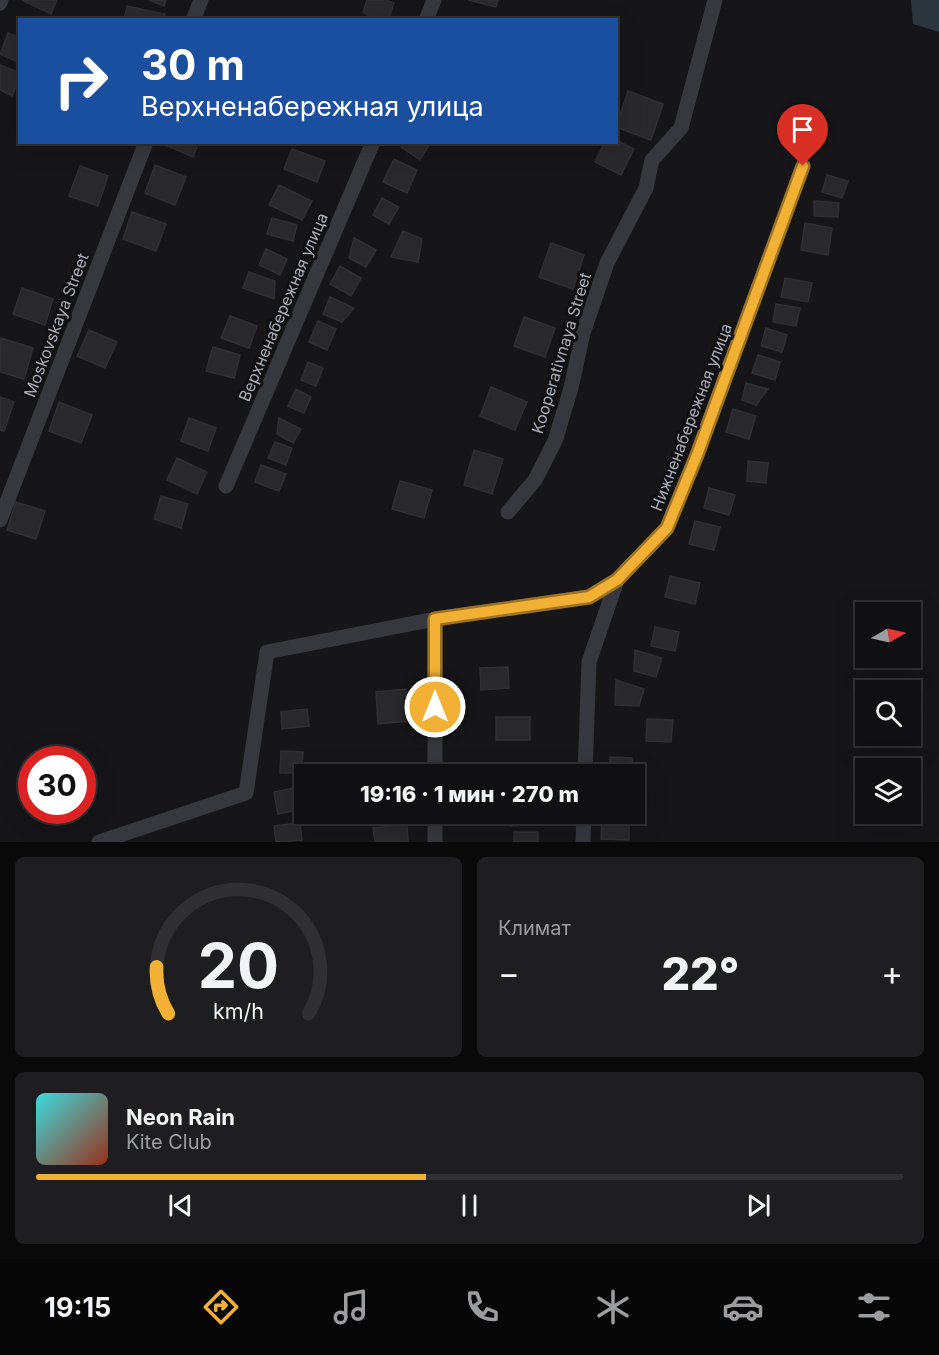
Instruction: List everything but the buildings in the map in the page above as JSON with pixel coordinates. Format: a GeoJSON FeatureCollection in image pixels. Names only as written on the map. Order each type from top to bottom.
{"type":"FeatureCollection","features":[{"type":"Feature","properties":{"kind":"street"},"geometry":{"type":"LineString","coordinates":[[194,18],[201,0]]}},
{"type":"Feature","properties":{"kind":"street"},"geometry":{"type":"LineString","coordinates":[[427,18],[434,0]]}},
{"type":"Feature","properties":{"kind":"street","name":"Kooperativnaya Street"},"geometry":{"type":"LineString","coordinates":[[508,512],[535,480],[555,441],[571,388],[583,333],[607,263],[646,188],[652,160],[681,128],[715,0]]}},
{"type":"Feature","properties":{"kind":"street","name":"Moskovskaya Street"},"geometry":{"type":"LineString","coordinates":[[0,520],[145,144]]}},
{"type":"Feature","properties":{"kind":"street","name":"Верхненабережная улица"},"geometry":{"type":"LineString","coordinates":[[226,486],[372,144]]}},
{"type":"Feature","properties":{"kind":"street","name":"Нижненабережная улица"},"geometry":{"type":"LineString","coordinates":[[585,764],[589,662],[617,580],[667,528],[697,455],[803,166]]}},
{"type":"Feature","properties":{"kind":"street"},"geometry":{"type":"LineString","coordinates":[[99,842],[246,793],[267,652],[435,619],[589,597],[617,580]]}},
{"type":"Feature","properties":{"kind":"street"},"geometry":{"type":"LineString","coordinates":[[435,619],[435,764]]}},
{"type":"Feature","properties":{"kind":"street"},"geometry":{"type":"LineString","coordinates":[[435,824],[435,842]]}},
{"type":"Feature","properties":{"kind":"street"},"geometry":{"type":"LineString","coordinates":[[583,842],[584,824]]}},
{"type":"Feature","properties":{"kind":"shaded area"},"geometry":{"type":"Polygon","coordinates":[[[911,0],[939,0],[939,32],[913,24],[911,0]]]}},
{"type":"Feature","properties":{"kind":"route"},"geometry":{"type":"LineString","coordinates":[[435,707],[435,619],[589,597],[617,580],[667,528],[697,455],[803,166]]}}]}
